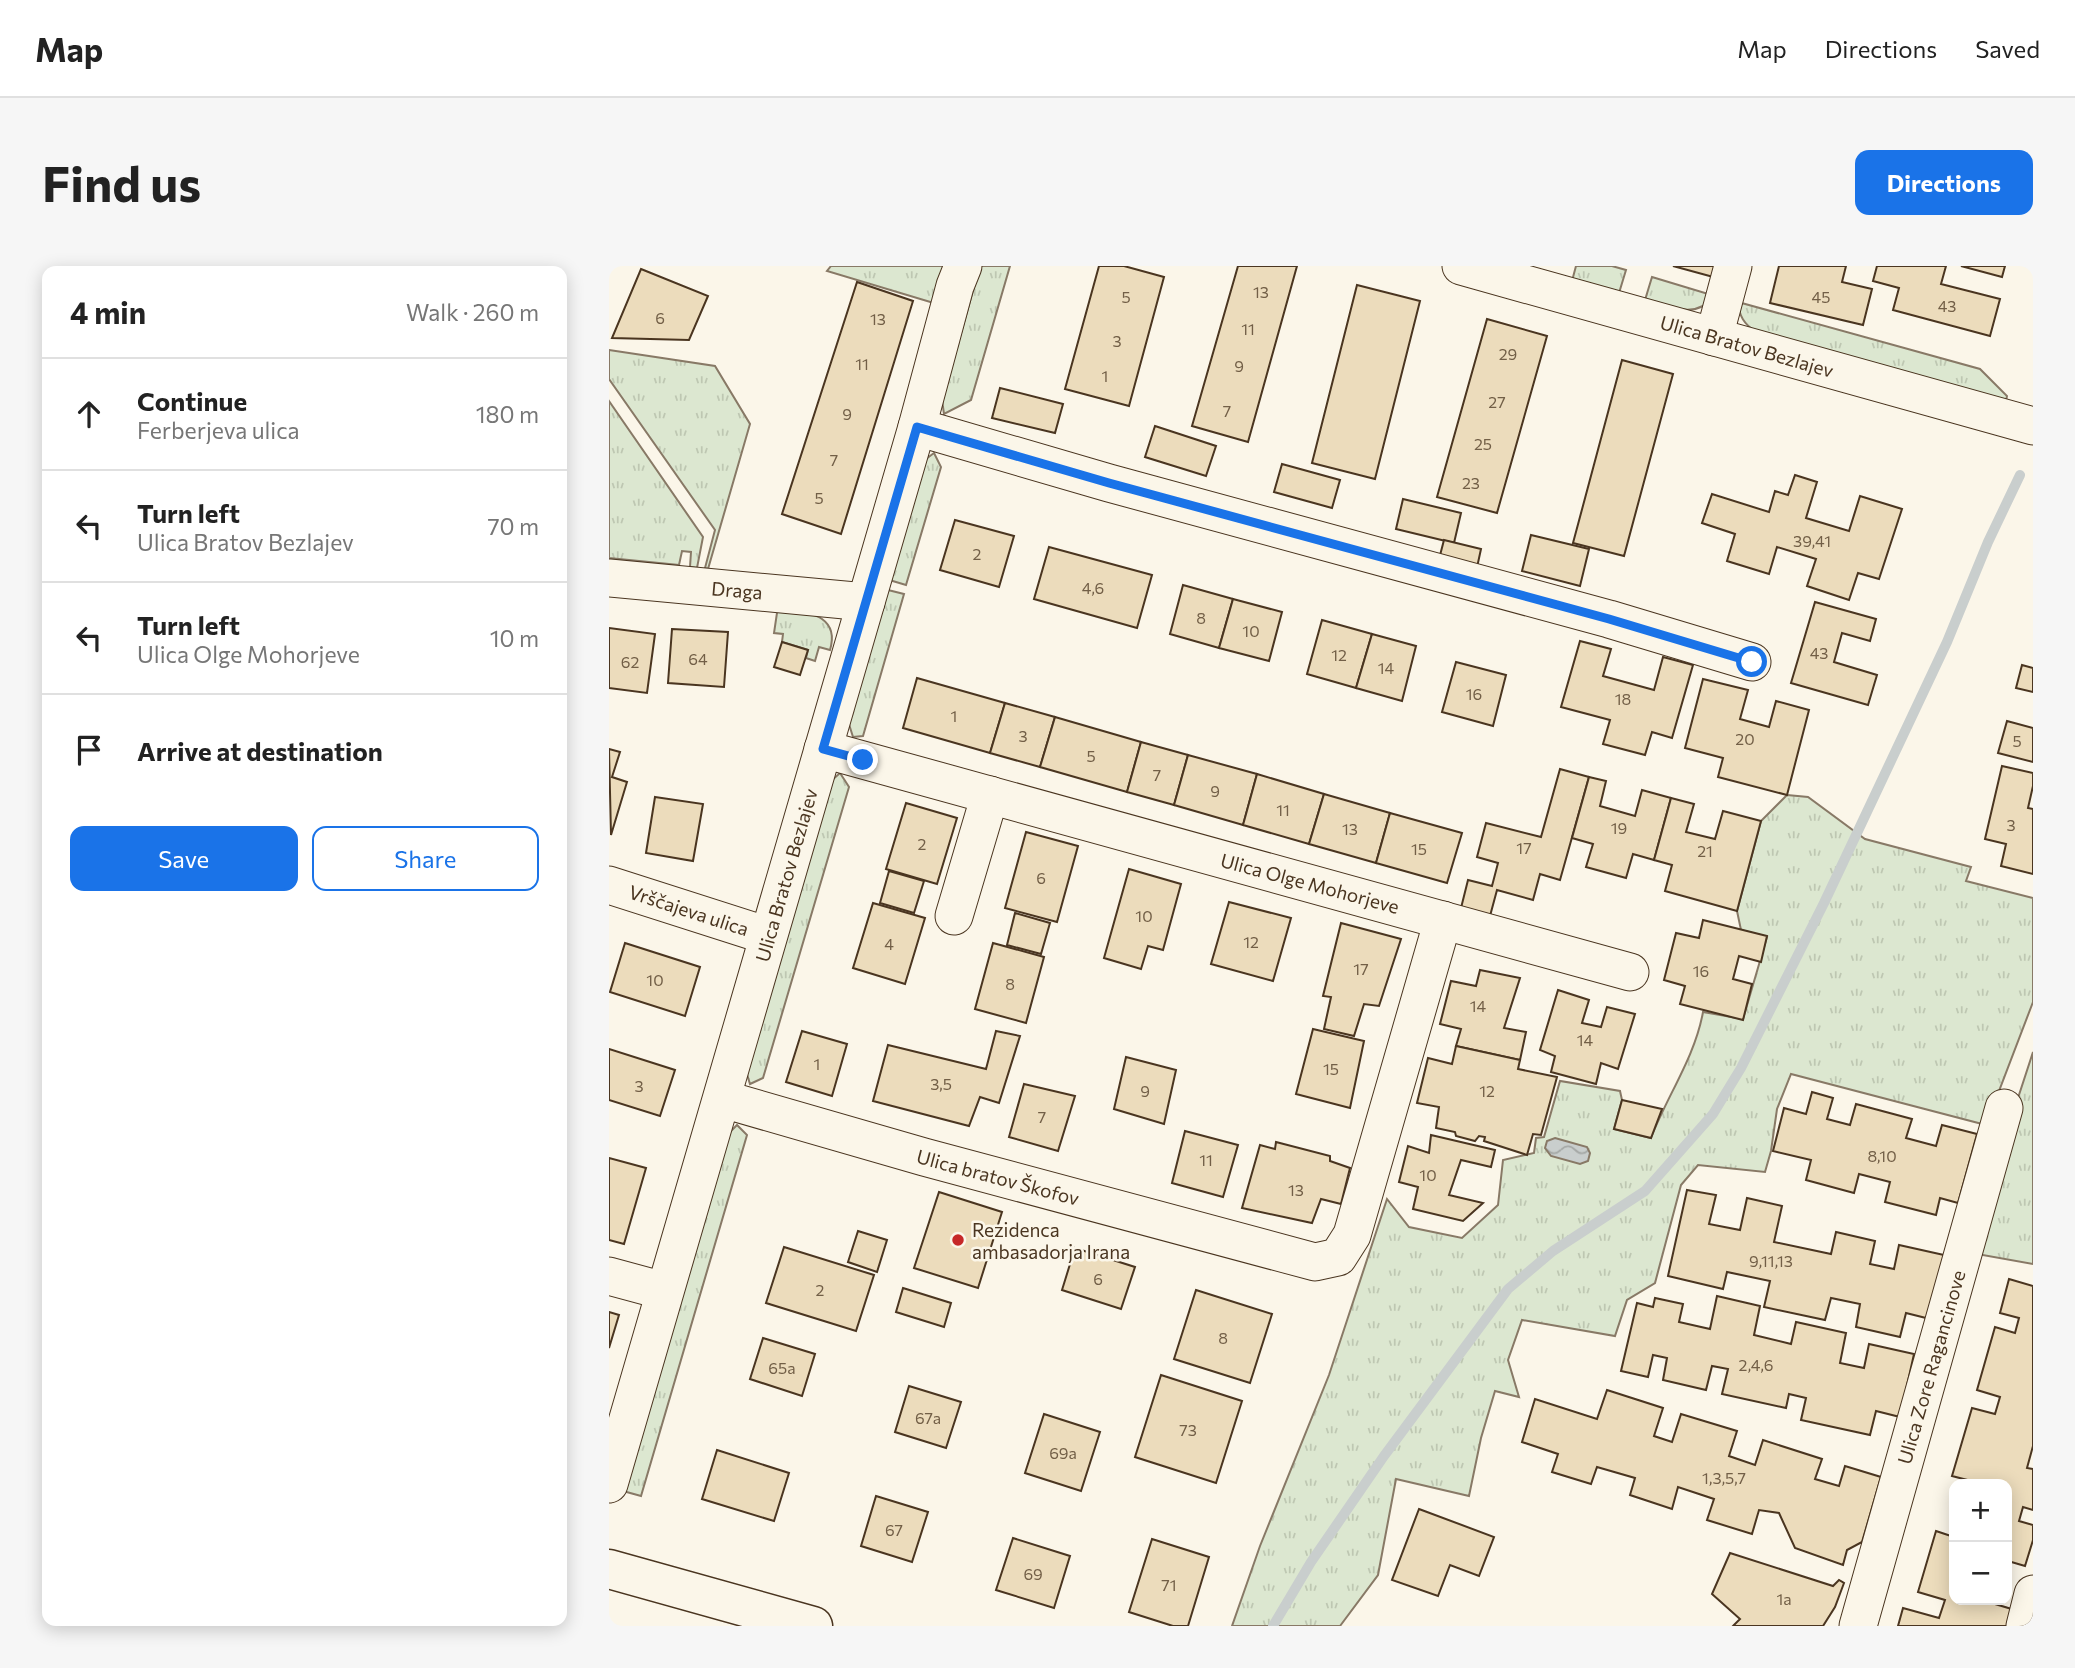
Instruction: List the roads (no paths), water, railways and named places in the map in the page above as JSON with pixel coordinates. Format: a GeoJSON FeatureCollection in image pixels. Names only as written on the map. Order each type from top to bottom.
{"type":"FeatureCollection","features":[{"type":"Feature","properties":{"kind":"main road"},"geometry":{"type":"LineString","coordinates":[[609,1569],[813,1626]]}},
{"type":"Feature","properties":{"kind":"street","name":"Ulica Bratov Bezlajev"},"geometry":{"type":"LineString","coordinates":[[609,1484],[723,1099],[917,427],[955,286],[963,266]]}},
{"type":"Feature","properties":{"kind":"street","name":"Ulica Bratov Bezlajev"},"geometry":{"type":"LineString","coordinates":[[1461,266],[2033,426]]}},
{"type":"Feature","properties":{"kind":"street"},"geometry":{"type":"LineString","coordinates":[[1714,337],[1733,266]]}},
{"type":"Feature","properties":{"kind":"street"},"geometry":{"type":"LineString","coordinates":[[917,427],[1109,483],[1598,616],[1752,662]]}},
{"type":"Feature","properties":{"kind":"street","name":"Draga"},"geometry":{"type":"LineString","coordinates":[[609,578],[866,602]]}},
{"type":"Feature","properties":{"kind":"street","name":"Ulica Olge Mohorjeve"},"geometry":{"type":"LineString","coordinates":[[823,749],[1630,972]]}},
{"type":"Feature","properties":{"kind":"street"},"geometry":{"type":"LineString","coordinates":[[954,916],[990,795]]}},
{"type":"Feature","properties":{"kind":"street","name":"Vrščajeva ulica"},"geometry":{"type":"LineString","coordinates":[[609,885],[768,936]]}},
{"type":"Feature","properties":{"kind":"street","name":"Ulica bratov Škofov"},"geometry":{"type":"LineString","coordinates":[[723,1099],[924,1157],[1315,1262],[1338,1257],[1352,1235],[1443,920]]}},
{"type":"Feature","properties":{"kind":"street","name":"Ulica Zore Ragancinove"},"geometry":{"type":"LineString","coordinates":[[1858,1626],[2004,1108]]}},
{"type":"Feature","properties":{"kind":"street"},"geometry":{"type":"LineString","coordinates":[[609,1276],[664,1291]]}},
{"type":"Feature","properties":{"kind":"street"},"geometry":{"type":"LineString","coordinates":[[2025,1626],[2033,1594]]}},
{"type":"Feature","properties":{"kind":"water"},"geometry":{"type":"Polygon","coordinates":[[[1555,1138],[1587,1147],[1590,1153],[1588,1161],[1580,1164],[1551,1156],[1545,1148],[1547,1141],[1555,1138]]]}},
{"type":"Feature","properties":{"kind":"waterway"},"geometry":{"type":"LineString","coordinates":[[1273,1626],[1311,1562],[1384,1456],[1508,1289],[1553,1251],[1645,1191],[1713,1114],[1741,1068],[1824,903],[1947,642],[1988,542],[2020,475]]}},
{"type":"Feature","properties":{"kind":"place","name":"Rezidenca ambasadorja Irana"},"geometry":{"type":"Point","coordinates":[958,1240]}}]}
